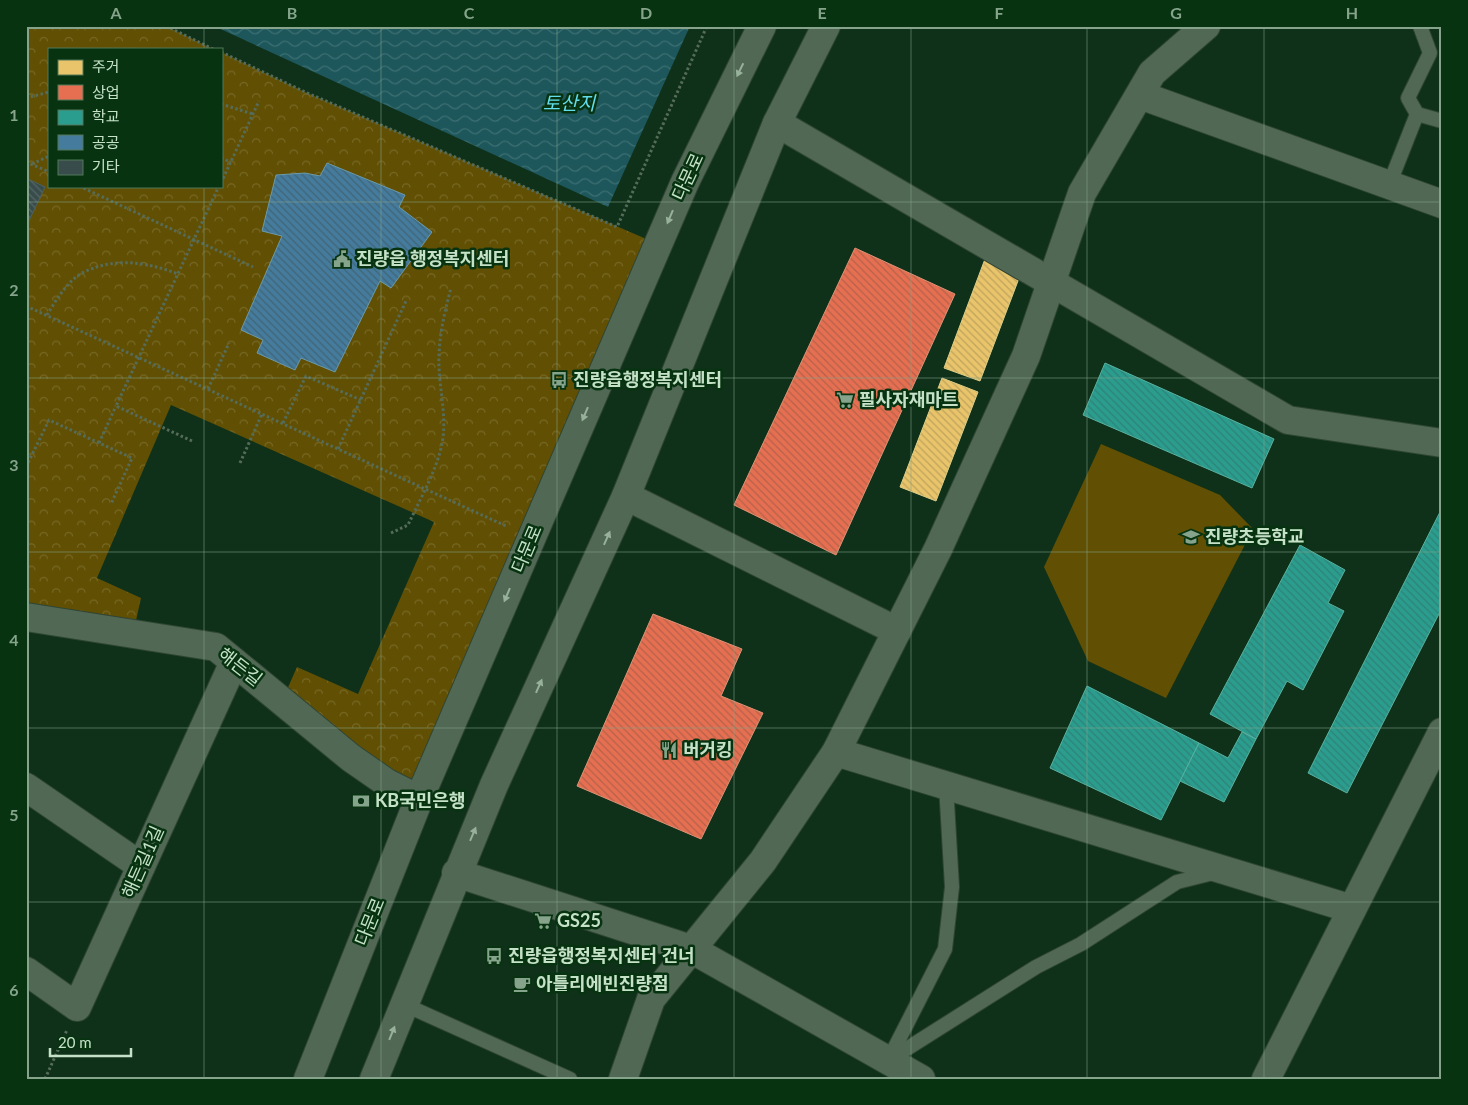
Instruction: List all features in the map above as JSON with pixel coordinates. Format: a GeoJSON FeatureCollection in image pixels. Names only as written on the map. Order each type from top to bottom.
{"type":"FeatureCollection","features":[{"type":"Feature","properties":{"kind":"street","name":"다문로"},"geometry":{"type":"LineString","coordinates":[[308,1079],[419,799],[684,182],[762,26]]}},
{"type":"Feature","properties":{"kind":"street"},"geometry":{"type":"LineString","coordinates":[[374,1079],[456,873],[626,496],[777,123],[826,26]]}},
{"type":"Feature","properties":{"kind":"street"},"geometry":{"type":"LineString","coordinates":[[623,1079],[651,999],[762,861],[836,752],[938,549],[1026,356],[1082,193],[1152,73],[1206,26]]}},
{"type":"Feature","properties":{"kind":"street"},"geometry":{"type":"LineString","coordinates":[[1140,95],[1442,204]]}},
{"type":"Feature","properties":{"kind":"street"},"geometry":{"type":"LineString","coordinates":[[777,123],[1288,420],[1442,443]]}},
{"type":"Feature","properties":{"kind":"street"},"geometry":{"type":"LineString","coordinates":[[626,496],[897,631]]}},
{"type":"Feature","properties":{"kind":"street","name":"해든길"},"geometry":{"type":"LineString","coordinates":[[26,617],[216,647],[351,758],[387,783],[419,799]]}},
{"type":"Feature","properties":{"kind":"street","name":"해든길1길"},"geometry":{"type":"LineString","coordinates":[[77,1007],[234,662]]}},
{"type":"Feature","properties":{"kind":"street"},"geometry":{"type":"LineString","coordinates":[[1266,1079],[1442,732]]}},
{"type":"Feature","properties":{"kind":"street"},"geometry":{"type":"LineString","coordinates":[[836,752],[1352,909]]}},
{"type":"Feature","properties":{"kind":"street"},"geometry":{"type":"LineString","coordinates":[[26,787],[141,866]]}},
{"type":"Feature","properties":{"kind":"street"},"geometry":{"type":"LineString","coordinates":[[456,873],[691,949],[921,1079]]}},
{"type":"Feature","properties":{"kind":"street"},"geometry":{"type":"LineString","coordinates":[[26,971],[77,1007]]}},
{"type":"Feature","properties":{"kind":"lane"},"geometry":{"type":"LineString","coordinates":[[1420,26],[1430,53],[1408,98],[1417,114],[1442,121]]}},
{"type":"Feature","properties":{"kind":"lane"},"geometry":{"type":"LineString","coordinates":[[1389,185],[1417,114]]}},
{"type":"Feature","properties":{"kind":"lane"},"geometry":{"type":"LineString","coordinates":[[889,1060],[945,949],[952,887],[946,786]]}},
{"type":"Feature","properties":{"kind":"lane"},"geometry":{"type":"LineString","coordinates":[[889,1060],[1036,967],[1081,944],[1176,882],[1225,870]]}},
{"type":"Feature","properties":{"kind":"lane"},"geometry":{"type":"LineString","coordinates":[[403,1004],[570,1079]]}},
{"type":"Feature","properties":{"kind":"path"},"geometry":{"type":"LineString","coordinates":[[166,26],[211,48]]}},
{"type":"Feature","properties":{"kind":"path"},"geometry":{"type":"LineString","coordinates":[[222,52],[305,92],[617,226],[707,26]]}},
{"type":"Feature","properties":{"kind":"path"},"geometry":{"type":"LineString","coordinates":[[26,98],[48,92]]}},
{"type":"Feature","properties":{"kind":"path"},"geometry":{"type":"LineString","coordinates":[[222,180],[259,101]]}},
{"type":"Feature","properties":{"kind":"path"},"geometry":{"type":"LineString","coordinates":[[222,104],[253,114]]}},
{"type":"Feature","properties":{"kind":"path"},"geometry":{"type":"LineString","coordinates":[[31,164],[48,156]]}},
{"type":"Feature","properties":{"kind":"path"},"geometry":{"type":"LineString","coordinates":[[222,158],[231,162]]}},
{"type":"Feature","properties":{"kind":"path"},"geometry":{"type":"LineString","coordinates":[[26,162],[48,172]]}},
{"type":"Feature","properties":{"kind":"path"},"geometry":{"type":"LineString","coordinates":[[83,188],[253,267]]}},
{"type":"Feature","properties":{"kind":"path"},"geometry":{"type":"LineString","coordinates":[[99,443],[219,188]]}},
{"type":"Feature","properties":{"kind":"path"},"geometry":{"type":"LineString","coordinates":[[46,315],[63,290],[84,272],[130,261],[153,264],[178,274]]}},
{"type":"Feature","properties":{"kind":"path"},"geometry":{"type":"LineString","coordinates":[[391,533],[408,525],[425,489],[442,443],[443,406],[439,366],[442,324],[451,288]]}},
{"type":"Feature","properties":{"kind":"path"},"geometry":{"type":"LineString","coordinates":[[338,449],[406,301]]}},
{"type":"Feature","properties":{"kind":"path"},"geometry":{"type":"LineString","coordinates":[[26,306],[532,538]]}},
{"type":"Feature","properties":{"kind":"path"},"geometry":{"type":"LineString","coordinates":[[208,389],[230,343]]}},
{"type":"Feature","properties":{"kind":"path"},"geometry":{"type":"LineString","coordinates":[[283,423],[306,376],[360,400]]}},
{"type":"Feature","properties":{"kind":"path"},"geometry":{"type":"LineString","coordinates":[[116,406],[192,442]]}},
{"type":"Feature","properties":{"kind":"path"},"geometry":{"type":"LineString","coordinates":[[240,463],[262,414]]}},
{"type":"Feature","properties":{"kind":"path"},"geometry":{"type":"LineString","coordinates":[[26,467],[49,420],[132,458],[111,504]]}},
{"type":"Feature","properties":{"kind":"path"},"geometry":{"type":"LineString","coordinates":[[45,1079],[77,1007]]}},
{"type":"Feature","properties":{"kind":"green space"},"geometry":{"type":"Polygon","coordinates":[[[26,26],[166,26],[211,48],[48,48],[48,188],[222,188],[222,52],[305,92],[658,244],[419,799],[282,701],[297,667],[358,694],[434,522],[171,405],[97,578],[141,598],[133,634],[26,617],[26,26]]]}},
{"type":"Feature","properties":{"kind":"green space"},"geometry":{"type":"Polygon","coordinates":[[[1101,444],[1220,495],[1253,529],[1166,698],[1088,661],[1044,567],[1101,444]]]}},
{"type":"Feature","properties":{"kind":"water","name":"토산지"},"geometry":{"type":"Polygon","coordinates":[[[214,26],[690,26],[608,207],[214,26]]]}},
{"type":"Feature","properties":{"kind":"building: 주거"},"geometry":{"type":"Polygon","coordinates":[[[985,259],[1021,273],[980,381],[944,368],[985,259]]]}},
{"type":"Feature","properties":{"kind":"building: 주거"},"geometry":{"type":"Polygon","coordinates":[[[942,378],[978,392],[936,501],[900,487],[942,378]]]}},
{"type":"Feature","properties":{"kind":"building: 상업","name":"필사자재마트"},"geometry":{"type":"Polygon","coordinates":[[[855,248],[955,294],[836,555],[734,505],[855,248]]]}},
{"type":"Feature","properties":{"kind":"building: 상업","name":"버거킹"},"geometry":{"type":"Polygon","coordinates":[[[653,614],[742,649],[721,696],[763,713],[701,839],[577,786],[653,614]]]}},
{"type":"Feature","properties":{"kind":"building: 학교"},"geometry":{"type":"Polygon","coordinates":[[[1105,363],[1274,439],[1252,488],[1083,415],[1105,363]]]}},
{"type":"Feature","properties":{"kind":"building: 학교"},"geometry":{"type":"Polygon","coordinates":[[[1442,508],[1442,608],[1347,793],[1308,773],[1442,508]]]}},
{"type":"Feature","properties":{"kind":"building: 학교"},"geometry":{"type":"Polygon","coordinates":[[[1300,545],[1345,570],[1328,603],[1344,611],[1303,690],[1287,681],[1256,739],[1210,714],[1300,545]]]}},
{"type":"Feature","properties":{"kind":"building: 학교"},"geometry":{"type":"Polygon","coordinates":[[[1087,686],[1199,743],[1161,820],[1050,768],[1087,686]]]}},
{"type":"Feature","properties":{"kind":"building: 학교"},"geometry":{"type":"Polygon","coordinates":[[[1242,732],[1256,739],[1224,802],[1180,781],[1199,743],[1228,758],[1242,732]]]}},
{"type":"Feature","properties":{"kind":"building: 공공","name":"진량읍 행정복지센터"},"geometry":{"type":"Polygon","coordinates":[[[327,163],[405,195],[399,207],[432,232],[391,288],[380,281],[335,372],[301,358],[295,370],[257,353],[263,340],[241,330],[282,236],[262,231],[276,175],[305,173],[320,176],[327,163]]]}},
{"type":"Feature","properties":{"kind":"building: 기타"},"geometry":{"type":"Polygon","coordinates":[[[26,178],[45,187],[26,227],[26,178]]]}},
{"type":"Feature","properties":{"kind":"place","name":"진량읍 행정복지센터"},"geometry":{"type":"Point","coordinates":[342,259]}},
{"type":"Feature","properties":{"kind":"place","name":"진량읍행정복지센터"},"geometry":{"type":"Point","coordinates":[559,380]}},
{"type":"Feature","properties":{"kind":"place","name":"필사자재마트"},"geometry":{"type":"Point","coordinates":[845,400]}},
{"type":"Feature","properties":{"kind":"place","name":"진량초등학교"},"geometry":{"type":"Point","coordinates":[1191,537]}},
{"type":"Feature","properties":{"kind":"place","name":"버거킹"},"geometry":{"type":"Point","coordinates":[669,750]}},
{"type":"Feature","properties":{"kind":"place","name":"KB국민은행"},"geometry":{"type":"Point","coordinates":[361,801]}},
{"type":"Feature","properties":{"kind":"place","name":"GS25"},"geometry":{"type":"Point","coordinates":[543,921]}},
{"type":"Feature","properties":{"kind":"place","name":"진량읍행정복지센터 건너"},"geometry":{"type":"Point","coordinates":[494,956]}},
{"type":"Feature","properties":{"kind":"place","name":"아틀리에빈진량점"},"geometry":{"type":"Point","coordinates":[522,984]}}]}
